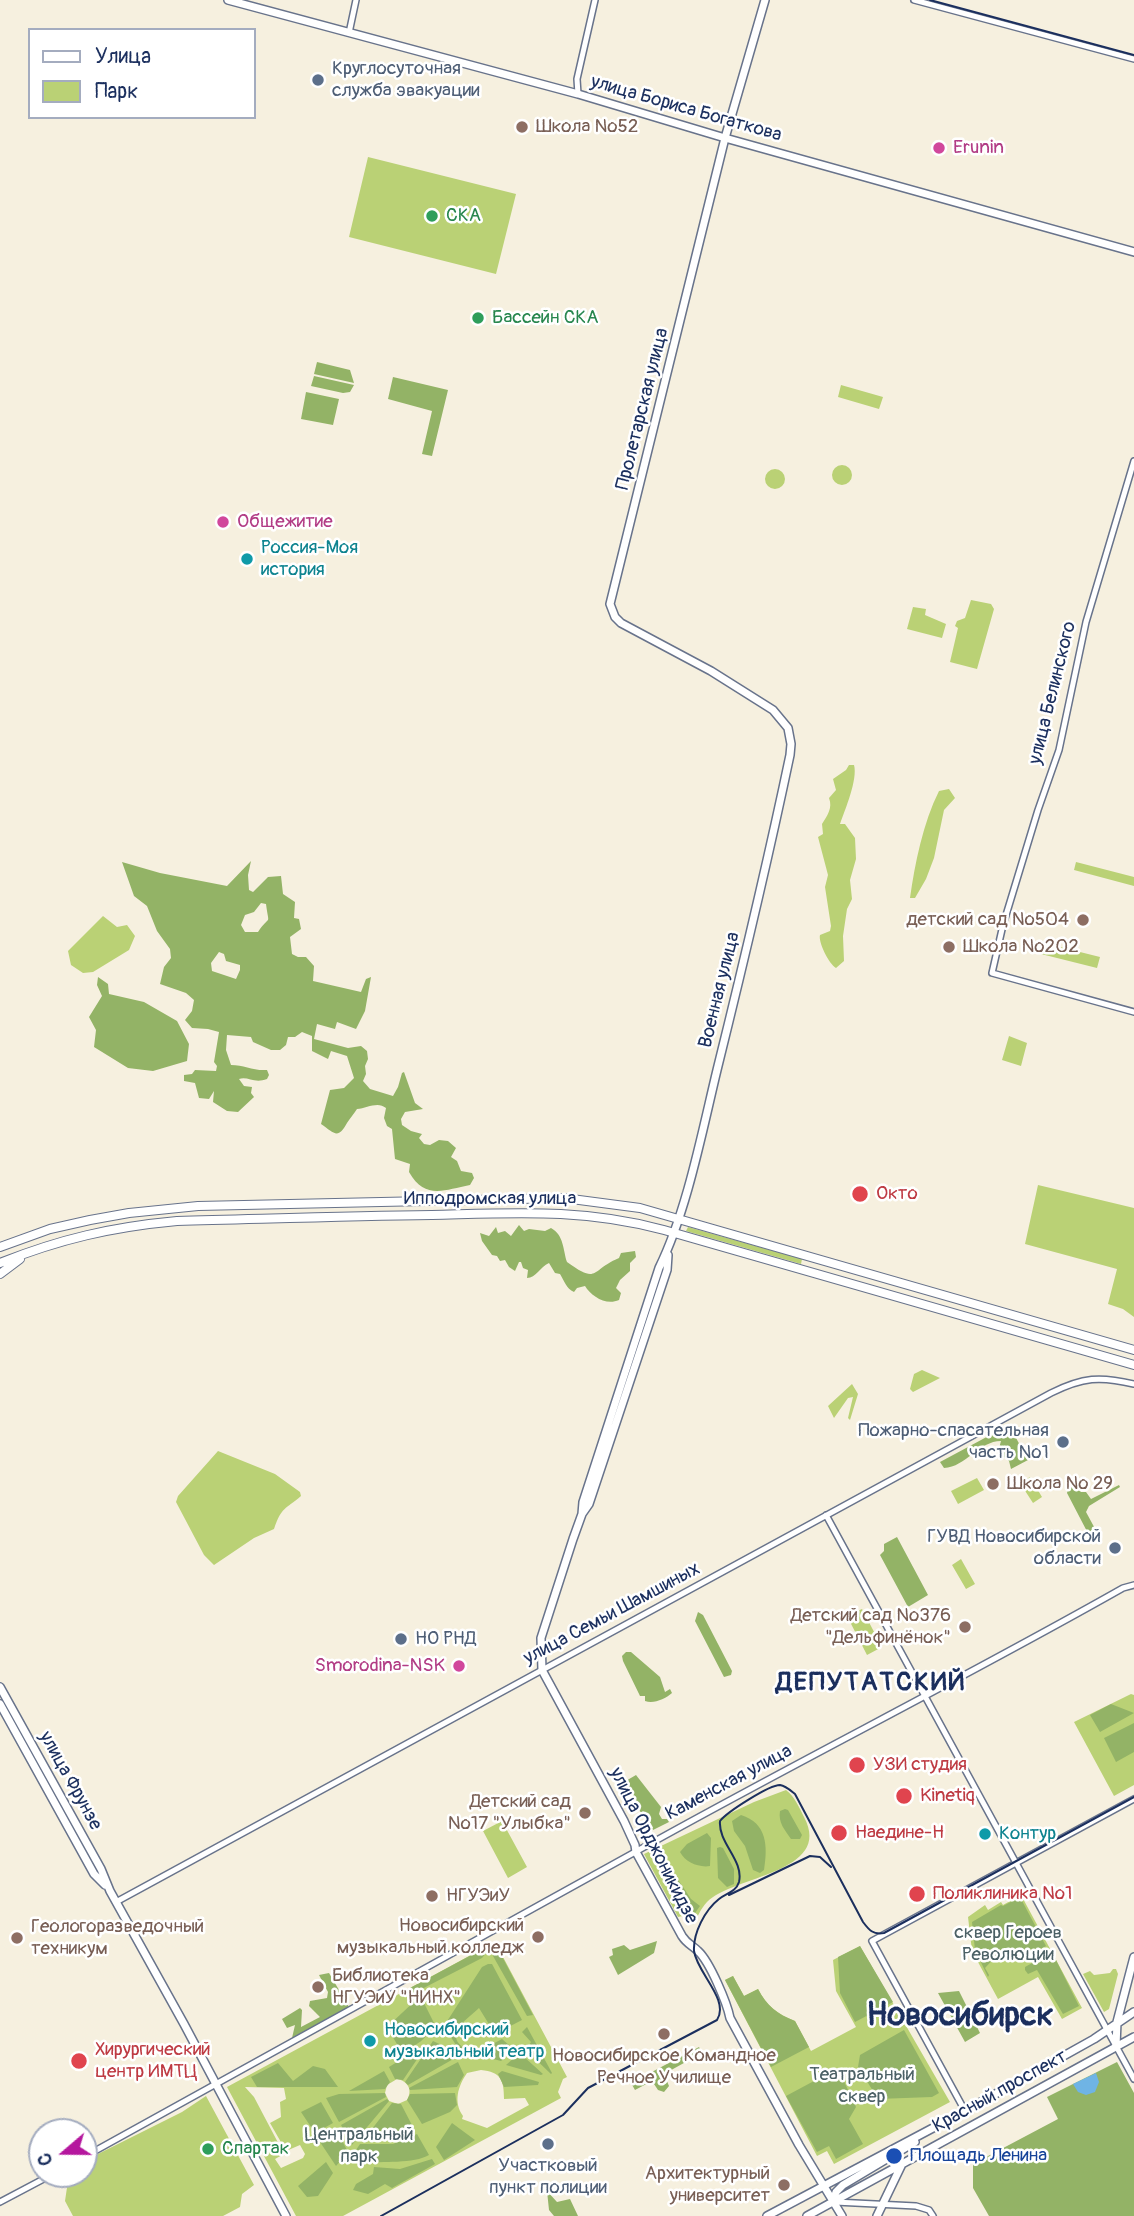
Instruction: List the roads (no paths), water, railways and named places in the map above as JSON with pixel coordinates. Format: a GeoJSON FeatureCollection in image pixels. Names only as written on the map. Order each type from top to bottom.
{"type":"FeatureCollection","features":[{"type":"Feature","properties":{"kind":"highway","name":"Ипподромская улица"},"geometry":{"type":"LineString","coordinates":[[3,1245],[50,1229],[116,1215],[198,1206],[546,1199],[599,1202],[640,1208],[1134,1350]]}},
{"type":"Feature","properties":{"kind":"highway"},"geometry":{"type":"LineString","coordinates":[[546,1199],[551,1207],[547,1212]]}},
{"type":"Feature","properties":{"kind":"highway","name":"Ипподромская улица"},"geometry":{"type":"LineString","coordinates":[[0,1264],[45,1246],[134,1225],[219,1220],[547,1212],[605,1217],[674,1233],[1134,1365]]}},
{"type":"Feature","properties":{"kind":"highway"},"geometry":{"type":"LineString","coordinates":[[0,1274],[32,1251]]}},
{"type":"Feature","properties":{"kind":"main road","name":"улица Бориса Богаткова"},"geometry":{"type":"LineString","coordinates":[[228,0],[578,94],[725,138],[1134,252]]}},
{"type":"Feature","properties":{"kind":"main road","name":"Пролетарская улица"},"geometry":{"type":"LineString","coordinates":[[765,0],[725,138],[610,604],[615,617],[621,623],[711,671],[773,710],[784,720],[790,734]]}},
{"type":"Feature","properties":{"kind":"main road","name":"Военная улица"},"geometry":{"type":"LineString","coordinates":[[542,1670],[541,1638],[582,1514],[583,1502],[645,1329],[659,1268],[674,1233],[702,1130],[766,868],[790,755],[790,734]]}},
{"type":"Feature","properties":{"kind":"main road","name":"улица Орджоникидзе"},"geometry":{"type":"LineString","coordinates":[[542,1670],[624,1821],[636,1852],[685,1942],[698,1951],[713,1977],[726,2001],[730,2018],[842,2216]]}},
{"type":"Feature","properties":{"kind":"main road","name":"улица Фрунзе"},"geometry":{"type":"LineString","coordinates":[[0,1687],[101,1869],[110,1891],[286,2216]]}},
{"type":"Feature","properties":{"kind":"main road","name":"улица Фрунзе"},"geometry":{"type":"LineString","coordinates":[[0,1704],[94,1874],[110,1891]]}},
{"type":"Feature","properties":{"kind":"main road"},"geometry":{"type":"LineString","coordinates":[[1116,2046],[1117,2022],[1134,1957]]}},
{"type":"Feature","properties":{"kind":"main road","name":"Красный проспект"},"geometry":{"type":"LineString","coordinates":[[768,2216],[965,2111],[1134,2012]]}},
{"type":"Feature","properties":{"kind":"main road","name":"Красный проспект"},"geometry":{"type":"LineString","coordinates":[[807,2216],[1134,2036]]}},
{"type":"Feature","properties":{"kind":"main road"},"geometry":{"type":"LineString","coordinates":[[832,2202],[843,2185],[903,2151],[933,2128]]}},
{"type":"Feature","properties":{"kind":"main road"},"geometry":{"type":"LineString","coordinates":[[877,2216],[902,2164]]}},
{"type":"Feature","properties":{"kind":"street"},"geometry":{"type":"LineString","coordinates":[[349,33],[356,0]]}},
{"type":"Feature","properties":{"kind":"street"},"geometry":{"type":"LineString","coordinates":[[578,94],[577,79],[595,0]]}},
{"type":"Feature","properties":{"kind":"street"},"geometry":{"type":"LineString","coordinates":[[914,0],[1134,59]]}},
{"type":"Feature","properties":{"kind":"street","name":"улица Белинского"},"geometry":{"type":"LineString","coordinates":[[1134,460],[1086,622],[1059,750],[1003,925],[992,973],[1134,1012]]}},
{"type":"Feature","properties":{"kind":"street","name":"улица Семьи Шамшиных"},"geometry":{"type":"LineString","coordinates":[[116,1902],[1065,1386],[1098,1377],[1132,1384]]}},
{"type":"Feature","properties":{"kind":"street"},"geometry":{"type":"LineString","coordinates":[[826,1515],[1134,2079]]}},
{"type":"Feature","properties":{"kind":"street","name":"Каменская улица"},"geometry":{"type":"LineString","coordinates":[[98,2149],[636,1852],[1114,1593],[1134,1585]]}},
{"type":"Feature","properties":{"kind":"street"},"geometry":{"type":"LineString","coordinates":[[965,2111],[872,1941],[1134,1799]]}},
{"type":"Feature","properties":{"kind":"street"},"geometry":{"type":"LineString","coordinates":[[0,2203],[28,2188]]}},
{"type":"Feature","properties":{"kind":"street"},"geometry":{"type":"LineString","coordinates":[[832,2202],[883,2203],[929,2210],[933,2216]]}},
{"type":"Feature","properties":{"kind":"water"},"geometry":{"type":"Polygon","coordinates":[[[1096,2073],[1099,2082],[1095,2092],[1086,2095],[1078,2092],[1073,2084],[1096,2073]]]}},
{"type":"Feature","properties":{"kind":"tram line"},"geometry":{"type":"LineString","coordinates":[[930,0],[1134,55]]}},
{"type":"Feature","properties":{"kind":"tram line"},"geometry":{"type":"LineString","coordinates":[[381,2216],[563,2115],[588,2088],[717,2020],[719,2004],[696,1959],[694,1944],[701,1922],[709,1909],[736,1888],[739,1882],[738,1866],[723,1837],[720,1821],[758,1794],[780,1785],[795,1794],[863,1922],[877,1933],[884,1933],[1134,1797]]}},
{"type":"Feature","properties":{"kind":"tram line"},"geometry":{"type":"LineString","coordinates":[[729,1895],[810,1856],[820,1857],[831,1867]]}},
{"type":"Feature","properties":{"kind":"place","name":"Круглосуточная служба эвакуации"},"geometry":{"type":"Point","coordinates":[318,80]}},
{"type":"Feature","properties":{"kind":"place","name":"Школа №52"},"geometry":{"type":"Point","coordinates":[522,127]}},
{"type":"Feature","properties":{"kind":"place","name":"Erunin"},"geometry":{"type":"Point","coordinates":[939,148]}},
{"type":"Feature","properties":{"kind":"place","name":"СКА"},"geometry":{"type":"Point","coordinates":[432,216]}},
{"type":"Feature","properties":{"kind":"place","name":"Бассейн СКА"},"geometry":{"type":"Point","coordinates":[478,318]}},
{"type":"Feature","properties":{"kind":"place","name":"Общежитие"},"geometry":{"type":"Point","coordinates":[223,522]}},
{"type":"Feature","properties":{"kind":"place","name":"Россия-Моя история"},"geometry":{"type":"Point","coordinates":[247,559]}},
{"type":"Feature","properties":{"kind":"place","name":"детский сад №504"},"geometry":{"type":"Point","coordinates":[1083,920]}},
{"type":"Feature","properties":{"kind":"place","name":"Школа №202"},"geometry":{"type":"Point","coordinates":[949,947]}},
{"type":"Feature","properties":{"kind":"place","name":"Окто"},"geometry":{"type":"Point","coordinates":[860,1194]}},
{"type":"Feature","properties":{"kind":"place","name":"Пожарно-спасательная часть №1"},"geometry":{"type":"Point","coordinates":[1063,1442]}},
{"type":"Feature","properties":{"kind":"place","name":"Школа № 29"},"geometry":{"type":"Point","coordinates":[993,1484]}},
{"type":"Feature","properties":{"kind":"place","name":"ГУВД Новосибирской области"},"geometry":{"type":"Point","coordinates":[1115,1548]}},
{"type":"Feature","properties":{"kind":"place","name":"Детский сад №376 \"Дельфинёнок\""},"geometry":{"type":"Point","coordinates":[965,1627]}},
{"type":"Feature","properties":{"kind":"place","name":"НО РНД"},"geometry":{"type":"Point","coordinates":[401,1639]}},
{"type":"Feature","properties":{"kind":"place","name":"Smorodina-NSK"},"geometry":{"type":"Point","coordinates":[459,1666]}},
{"type":"Feature","properties":{"kind":"place","name":"УЗИ студия"},"geometry":{"type":"Point","coordinates":[857,1765]}},
{"type":"Feature","properties":{"kind":"place","name":"Kinetiq"},"geometry":{"type":"Point","coordinates":[904,1796]}},
{"type":"Feature","properties":{"kind":"place","name":"Детский сад №17 \"Улыбка\""},"geometry":{"type":"Point","coordinates":[585,1813]}},
{"type":"Feature","properties":{"kind":"place","name":"Наедине-Н"},"geometry":{"type":"Point","coordinates":[839,1833]}},
{"type":"Feature","properties":{"kind":"place","name":"Контур"},"geometry":{"type":"Point","coordinates":[985,1834]}},
{"type":"Feature","properties":{"kind":"place","name":"Поликлиника №1"},"geometry":{"type":"Point","coordinates":[917,1894]}},
{"type":"Feature","properties":{"kind":"place","name":"НГУЭиУ"},"geometry":{"type":"Point","coordinates":[432,1896]}},
{"type":"Feature","properties":{"kind":"place","name":"Новосибирский музыкальный колледж"},"geometry":{"type":"Point","coordinates":[538,1937]}},
{"type":"Feature","properties":{"kind":"place","name":"Геологоразведочный техникум"},"geometry":{"type":"Point","coordinates":[17,1938]}},
{"type":"Feature","properties":{"kind":"place","name":"Библиотека НГУЭиУ \"НИНХ\""},"geometry":{"type":"Point","coordinates":[318,1987]}},
{"type":"Feature","properties":{"kind":"place","name":"Новосибирское Командное Речное Училище"},"geometry":{"type":"Point","coordinates":[664,2034]}},
{"type":"Feature","properties":{"kind":"place","name":"Новосибирский музыкальный театр"},"geometry":{"type":"Point","coordinates":[370,2041]}},
{"type":"Feature","properties":{"kind":"place","name":"Хирургический центр ИМТЦ"},"geometry":{"type":"Point","coordinates":[79,2061]}},
{"type":"Feature","properties":{"kind":"place","name":"Участковый пункт полиции"},"geometry":{"type":"Point","coordinates":[548,2144]}},
{"type":"Feature","properties":{"kind":"place","name":"Спартак"},"geometry":{"type":"Point","coordinates":[208,2149]}},
{"type":"Feature","properties":{"kind":"place","name":"Площадь Ленина"},"geometry":{"type":"Point","coordinates":[894,2156]}},
{"type":"Feature","properties":{"kind":"place","name":"Архитектурный университет"},"geometry":{"type":"Point","coordinates":[784,2185]}},
{"type":"Feature","properties":{"kind":"district","name":"ДЕПУТАТСКИЙ"},"geometry":{"type":"Point","coordinates":[871,1683]}},
{"type":"Feature","properties":{"kind":"district","name":"Новосибирск"},"geometry":{"type":"Point","coordinates":[960,2017]}},
{"type":"Feature","properties":{"kind":"park label","name":"сквер Героев Революции"},"geometry":{"type":"Point","coordinates":[1008,1944]}},
{"type":"Feature","properties":{"kind":"park label","name":"Театральный сквер"},"geometry":{"type":"Point","coordinates":[862,2086]}},
{"type":"Feature","properties":{"kind":"park label","name":"Центральный парк"},"geometry":{"type":"Point","coordinates":[359,2146]}}]}
